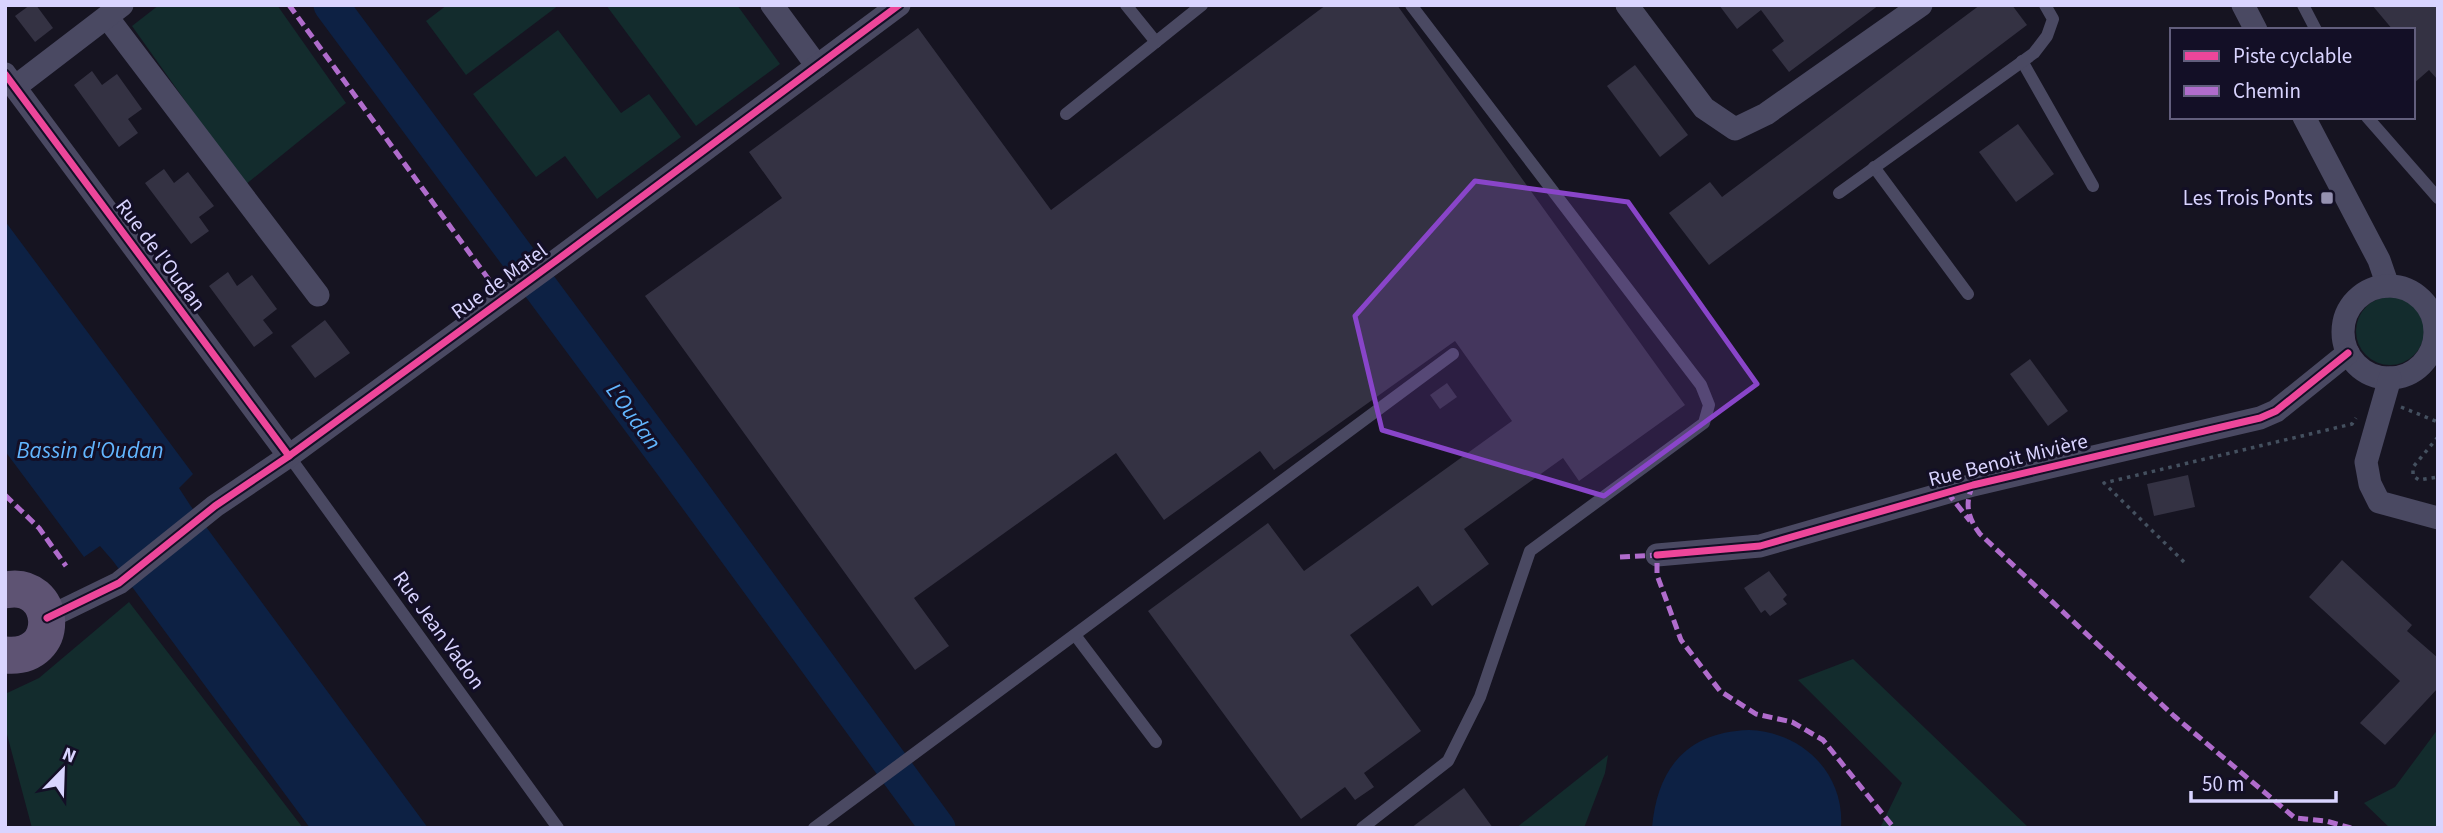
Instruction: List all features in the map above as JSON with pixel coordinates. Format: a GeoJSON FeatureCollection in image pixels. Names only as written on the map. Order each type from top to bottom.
{"type":"FeatureCollection","features":[{"type":"Feature","properties":{"kind":"main road"},"geometry":{"type":"LineString","coordinates":[[5,590],[15,588],[30,592],[42,603],[47,618],[45,635],[35,649],[19,656],[5,655]]}},
{"type":"Feature","properties":{"kind":"street"},"geometry":{"type":"LineString","coordinates":[[772,5],[817,66]]}},
{"type":"Feature","properties":{"kind":"street","name":"Rue de Matel"},"geometry":{"type":"LineString","coordinates":[[47,618],[119,583],[215,506],[289,456],[542,271],[899,5]]}},
{"type":"Feature","properties":{"kind":"street"},"geometry":{"type":"LineString","coordinates":[[1627,5],[1704,108],[1735,129],[1766,114],[1921,5]]}},
{"type":"Feature","properties":{"kind":"street"},"geometry":{"type":"LineString","coordinates":[[2243,5],[2255,28]]}},
{"type":"Feature","properties":{"kind":"street"},"geometry":{"type":"LineString","coordinates":[[10,81],[115,11],[318,295]]}},
{"type":"Feature","properties":{"kind":"street","name":"Rue de l'Oudan"},"geometry":{"type":"LineString","coordinates":[[10,81],[289,456]]}},
{"type":"Feature","properties":{"kind":"street"},"geometry":{"type":"LineString","coordinates":[[2305,119],[2379,260],[2388,286]]}},
{"type":"Feature","properties":{"kind":"street"},"geometry":{"type":"LineString","coordinates":[[2388,286],[2404,288],[2424,302],[2434,323],[2435,339],[2430,354],[2420,367],[2406,375],[2390,378],[2366,371],[2348,353],[2343,327],[2354,303],[2375,288],[2388,286]]}},
{"type":"Feature","properties":{"kind":"street","name":"Rue Benoit Mivière"},"geometry":{"type":"LineString","coordinates":[[1657,555],[1760,546],[1973,485],[2260,418],[2276,411],[2348,353]]}},
{"type":"Feature","properties":{"kind":"street"},"geometry":{"type":"LineString","coordinates":[[2390,378],[2366,462],[2370,484],[2379,502],[2438,518]]}},
{"type":"Feature","properties":{"kind":"lane"},"geometry":{"type":"LineString","coordinates":[[1126,5],[1156,42]]}},
{"type":"Feature","properties":{"kind":"lane"},"geometry":{"type":"LineString","coordinates":[[1066,114],[1202,5]]}},
{"type":"Feature","properties":{"kind":"lane"},"geometry":{"type":"LineString","coordinates":[[1362,828],[1448,761],[1480,697],[1530,551],[1704,423],[1709,405],[1701,385],[1411,5]]}},
{"type":"Feature","properties":{"kind":"lane"},"geometry":{"type":"LineString","coordinates":[[1839,193],[2034,53],[2047,36],[2053,19],[2045,5]]}},
{"type":"Feature","properties":{"kind":"lane"},"geometry":{"type":"LineString","coordinates":[[2303,5],[2315,28]]}},
{"type":"Feature","properties":{"kind":"lane"},"geometry":{"type":"LineString","coordinates":[[2022,61],[2093,186]]}},
{"type":"Feature","properties":{"kind":"lane"},"geometry":{"type":"LineString","coordinates":[[2369,119],[2438,198]]}},
{"type":"Feature","properties":{"kind":"lane"},"geometry":{"type":"LineString","coordinates":[[1874,167],[1968,294]]}},
{"type":"Feature","properties":{"kind":"lane"},"geometry":{"type":"LineString","coordinates":[[814,828],[1453,354]]}},
{"type":"Feature","properties":{"kind":"lane","name":"Rue Jean Vadon"},"geometry":{"type":"LineString","coordinates":[[289,456],[558,828]]}},
{"type":"Feature","properties":{"kind":"lane"},"geometry":{"type":"LineString","coordinates":[[1075,635],[1156,742]]}},
{"type":"Feature","properties":{"kind":"path"},"geometry":{"type":"LineString","coordinates":[[2184,562],[2104,483],[2352,424],[2360,411],[2382,405],[2405,407],[2438,422]]}},
{"type":"Feature","properties":{"kind":"path"},"geometry":{"type":"LineString","coordinates":[[2438,437],[2413,467],[2413,475],[2419,480],[2438,477]]}},
{"type":"Feature","properties":{"kind":"highlighted area"},"geometry":{"type":"Polygon","coordinates":[[[1475,181],[1628,202],[1757,384],[1604,496],[1382,430],[1355,316],[1475,181]]]}},
{"type":"Feature","properties":{"kind":"green space"},"geometry":{"type":"Polygon","coordinates":[[[159,5],[277,5],[346,103],[245,185],[132,26],[159,5]]]}},
{"type":"Feature","properties":{"kind":"green space"},"geometry":{"type":"Polygon","coordinates":[[[447,5],[559,5],[466,75],[426,21],[447,5]]]}},
{"type":"Feature","properties":{"kind":"green space"},"geometry":{"type":"Polygon","coordinates":[[[606,5],[737,5],[780,64],[696,126],[606,5]]]}},
{"type":"Feature","properties":{"kind":"green space"},"geometry":{"type":"Polygon","coordinates":[[[558,30],[621,113],[649,94],[681,137],[597,199],[565,156],[536,177],[473,94],[558,30]]]}},
{"type":"Feature","properties":{"kind":"green space"},"geometry":{"type":"Polygon","coordinates":[[[2390,297],[2403,300],[2414,307],[2421,318],[2424,331],[2421,344],[2414,355],[2403,362],[2390,365],[2377,362],[2366,355],[2359,344],[2356,331],[2359,318],[2366,307],[2377,300],[2390,297]]]}},
{"type":"Feature","properties":{"kind":"green space"},"geometry":{"type":"Polygon","coordinates":[[[129,602],[303,828],[32,828],[5,727],[5,694],[39,678],[129,602]]]}},
{"type":"Feature","properties":{"kind":"green space"},"geometry":{"type":"Polygon","coordinates":[[[1853,659],[2029,828],[1880,828],[1902,783],[1798,680],[1853,659]]]}},
{"type":"Feature","properties":{"kind":"green space"},"geometry":{"type":"Polygon","coordinates":[[[2438,729],[2438,828],[2390,828],[2364,803],[2395,787],[2438,729]]]}},
{"type":"Feature","properties":{"kind":"green space"},"geometry":{"type":"Polygon","coordinates":[[[1608,755],[1605,773],[1584,828],[1516,828],[1608,755]]]}},
{"type":"Feature","properties":{"kind":"water","name":"Bassin d'Oudan"},"geometry":{"type":"Polygon","coordinates":[[[5,221],[193,474],[179,488],[190,505],[428,828],[310,828],[113,561],[100,546],[84,557],[5,451],[5,221]]]}},
{"type":"Feature","properties":{"kind":"water"},"geometry":{"type":"Polygon","coordinates":[[[1749,730],[1786,738],[1816,759],[1828,773],[1836,790],[1841,828],[1652,828],[1661,788],[1679,757],[1708,738],[1727,732],[1749,730]]]}},
{"type":"Feature","properties":{"kind":"building"},"geometry":{"type":"Polygon","coordinates":[[[30,5],[36,5],[53,28],[35,42],[15,16],[30,5]]]}},
{"type":"Feature","properties":{"kind":"building"},"geometry":{"type":"Polygon","coordinates":[[[1326,5],[1397,5],[1685,405],[1579,481],[1563,458],[1464,529],[1489,564],[1432,606],[1418,586],[1350,635],[1421,731],[1364,773],[1374,787],[1355,800],[1345,787],[1301,819],[1148,611],[1268,523],[1304,571],[1512,421],[1455,341],[1274,470],[1260,451],[1164,520],[1116,453],[914,598],[949,646],[915,670],[645,296],[782,198],[749,152],[918,28],[1051,210],[1326,5]]]}},
{"type":"Feature","properties":{"kind":"building"},"geometry":{"type":"Polygon","coordinates":[[[1719,5],[1879,5],[1789,72],[1772,50],[1784,41],[1761,10],[1737,29],[1719,5]]]}},
{"type":"Feature","properties":{"kind":"building"},"geometry":{"type":"Polygon","coordinates":[[[1980,5],[2012,5],[2027,25],[1709,265],[1669,213],[1710,182],[1722,197],[1980,5]]]}},
{"type":"Feature","properties":{"kind":"building"},"geometry":{"type":"Polygon","coordinates":[[[2372,5],[2438,5],[2438,80],[2429,70],[2415,82],[2415,28],[2391,28],[2372,5]]]}},
{"type":"Feature","properties":{"kind":"building"},"geometry":{"type":"Polygon","coordinates":[[[1635,65],[1688,135],[1660,157],[1607,86],[1635,65]]]}},
{"type":"Feature","properties":{"kind":"building"},"geometry":{"type":"Polygon","coordinates":[[[92,71],[102,85],[117,74],[142,109],[128,119],[138,133],[119,147],[74,85],[92,71]]]}},
{"type":"Feature","properties":{"kind":"building"},"geometry":{"type":"Polygon","coordinates":[[[2018,124],[2054,174],[2016,202],[1979,152],[2018,124]]]}},
{"type":"Feature","properties":{"kind":"building"},"geometry":{"type":"Polygon","coordinates":[[[164,169],[174,183],[188,172],[214,206],[199,217],[209,231],[191,244],[145,183],[164,169]]]}},
{"type":"Feature","properties":{"kind":"building"},"geometry":{"type":"Polygon","coordinates":[[[228,272],[237,286],[252,275],[277,309],[263,320],[273,333],[254,347],[209,286],[228,272]]]}},
{"type":"Feature","properties":{"kind":"building"},"geometry":{"type":"Polygon","coordinates":[[[325,320],[350,353],[315,378],[291,346],[325,320]]]}},
{"type":"Feature","properties":{"kind":"building"},"geometry":{"type":"Polygon","coordinates":[[[2030,359],[2068,411],[2048,426],[2010,374],[2030,359]]]}},
{"type":"Feature","properties":{"kind":"building"},"geometry":{"type":"Polygon","coordinates":[[[1447,383],[1457,397],[1440,409],[1430,395],[1447,383]]]}},
{"type":"Feature","properties":{"kind":"building"},"geometry":{"type":"Polygon","coordinates":[[[2188,475],[2195,507],[2154,516],[2147,484],[2188,475]]]}},
{"type":"Feature","properties":{"kind":"building"},"geometry":{"type":"Polygon","coordinates":[[[2342,560],[2412,625],[2407,631],[2438,658],[2438,688],[2385,745],[2360,723],[2400,681],[2309,597],[2342,560]]]}},
{"type":"Feature","properties":{"kind":"building"},"geometry":{"type":"Polygon","coordinates":[[[1769,571],[1787,595],[1783,599],[1787,604],[1770,616],[1765,610],[1761,613],[1744,588],[1769,571]]]}},
{"type":"Feature","properties":{"kind":"building"},"geometry":{"type":"Polygon","coordinates":[[[1464,788],[1493,828],[1411,828],[1464,788]]]}},
{"type":"Feature","properties":{"kind":"waterway","name":"L'Oudan"},"geometry":{"type":"LineString","coordinates":[[331,5],[938,828]]}},
{"type":"Feature","properties":{"kind":"marked path"},"geometry":{"type":"LineString","coordinates":[[289,5],[503,299]]}},
{"type":"Feature","properties":{"kind":"marked path"},"geometry":{"type":"LineString","coordinates":[[1973,485],[1969,511],[1980,534],[2174,716],[2295,818],[2326,821],[2351,828]]}},
{"type":"Feature","properties":{"kind":"marked path"},"geometry":{"type":"LineString","coordinates":[[1947,492],[1970,521]]}},
{"type":"Feature","properties":{"kind":"marked path"},"geometry":{"type":"LineString","coordinates":[[5,495],[39,528],[66,566]]}},
{"type":"Feature","properties":{"kind":"marked path"},"geometry":{"type":"LineString","coordinates":[[1620,557],[1657,555],[1657,575],[1681,640],[1720,691],[1756,714],[1792,722],[1823,740],[1894,828]]}},
{"type":"Feature","properties":{"kind":"cycle path"},"geometry":{"type":"LineString","coordinates":[[47,618],[119,583],[215,506],[289,456],[557,260],[899,5]]}},
{"type":"Feature","properties":{"kind":"cycle path"},"geometry":{"type":"LineString","coordinates":[[5,74],[289,456]]}},
{"type":"Feature","properties":{"kind":"cycle path"},"geometry":{"type":"LineString","coordinates":[[1657,555],[1760,546],[1973,485],[2260,418],[2276,411],[2348,353]]}},
{"type":"Feature","properties":{"kind":"place","name":"Les Trois Ponts"},"geometry":{"type":"Point","coordinates":[2327,198]}}]}
